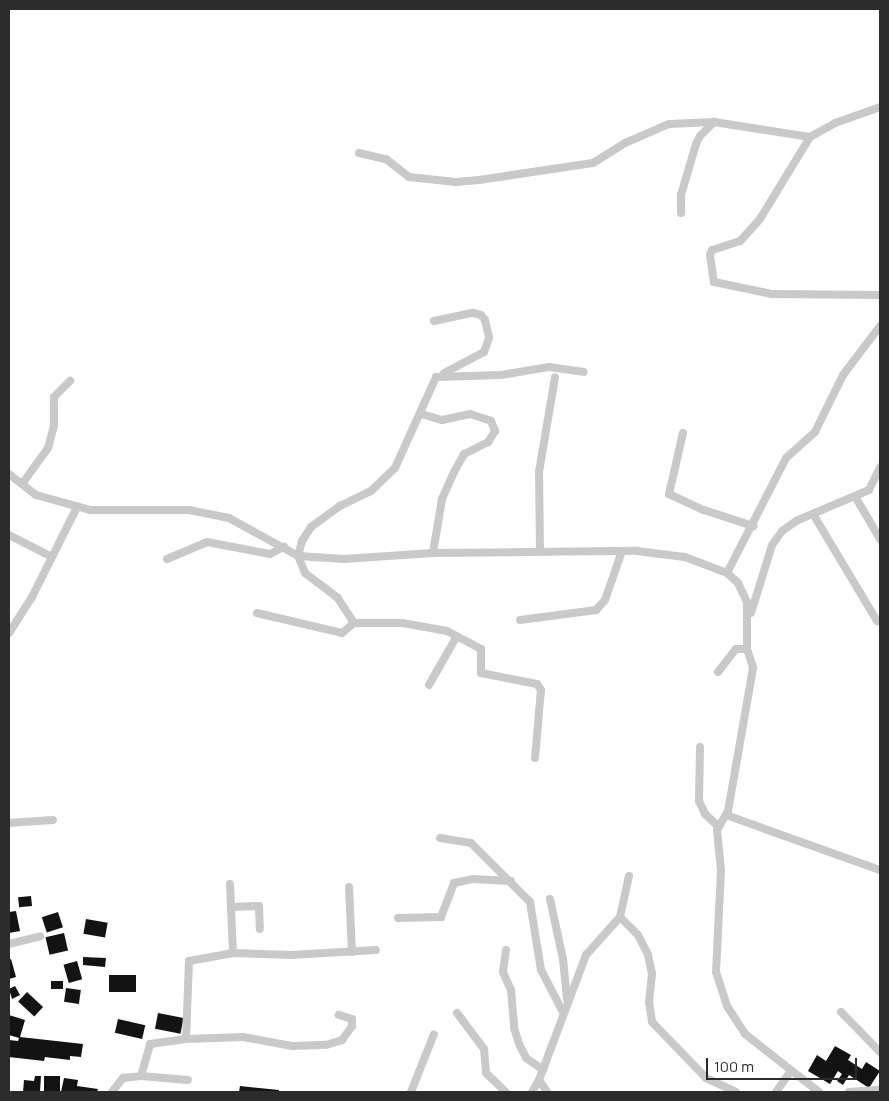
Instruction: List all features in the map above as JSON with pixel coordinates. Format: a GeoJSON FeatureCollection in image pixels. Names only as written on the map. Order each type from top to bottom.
{"type":"FeatureCollection","features":[{"type":"Feature","properties":{"kind":"street"},"geometry":{"type":"LineString","coordinates":[[880,107],[835,123],[810,137],[755,224],[733,245],[712,250],[710,255],[714,282],[772,294],[880,295]]}},
{"type":"Feature","properties":{"kind":"street"},"geometry":{"type":"LineString","coordinates":[[359,153],[386,160],[409,177],[456,182],[593,163],[625,143],[669,124],[714,122],[810,137]]}},
{"type":"Feature","properties":{"kind":"street"},"geometry":{"type":"LineString","coordinates":[[682,213],[682,195],[696,144],[700,136],[714,122]]}},
{"type":"Feature","properties":{"kind":"street"},"geometry":{"type":"LineString","coordinates":[[354,623],[338,598],[305,573],[298,556],[302,541],[311,528],[340,506],[372,491],[390,474],[421,414],[432,381],[484,352],[489,338],[481,315],[472,313],[434,321]]}},
{"type":"Feature","properties":{"kind":"street"},"geometry":{"type":"LineString","coordinates":[[727,573],[753,526],[786,458],[815,432],[843,375],[880,326]]}},
{"type":"Feature","properties":{"kind":"street"},"geometry":{"type":"LineString","coordinates":[[440,375],[494,375],[556,366],[584,372]]}},
{"type":"Feature","properties":{"kind":"street"},"geometry":{"type":"LineString","coordinates":[[540,551],[539,472],[555,378]]}},
{"type":"Feature","properties":{"kind":"street"},"geometry":{"type":"LineString","coordinates":[[22,484],[48,448],[54,426],[54,397],[70,382]]}},
{"type":"Feature","properties":{"kind":"street"},"geometry":{"type":"LineString","coordinates":[[421,414],[442,420],[470,414],[491,422],[494,431],[488,442],[464,454],[454,472],[442,499],[433,553]]}},
{"type":"Feature","properties":{"kind":"street"},"geometry":{"type":"LineString","coordinates":[[683,433],[669,494],[704,510],[753,526]]}},
{"type":"Feature","properties":{"kind":"street"},"geometry":{"type":"LineString","coordinates":[[748,622],[772,545],[782,531],[813,514],[856,498],[870,490],[880,467]]}},
{"type":"Feature","properties":{"kind":"street"},"geometry":{"type":"LineString","coordinates":[[9,474],[36,495],[77,507],[210,514],[229,518],[298,556],[344,559],[433,553],[622,551],[685,557],[727,573],[745,592],[748,622],[747,649],[753,668],[726,815],[718,826],[720,892],[715,955],[721,990],[745,1034],[790,1072],[818,1092]]}},
{"type":"Feature","properties":{"kind":"street"},"geometry":{"type":"LineString","coordinates":[[856,498],[880,539]]}},
{"type":"Feature","properties":{"kind":"street"},"geometry":{"type":"LineString","coordinates":[[9,633],[52,557],[77,507]]}},
{"type":"Feature","properties":{"kind":"street"},"geometry":{"type":"LineString","coordinates":[[813,514],[877,621]]}},
{"type":"Feature","properties":{"kind":"street"},"geometry":{"type":"LineString","coordinates":[[9,535],[52,557]]}},
{"type":"Feature","properties":{"kind":"street"},"geometry":{"type":"LineString","coordinates":[[167,559],[207,542],[270,554],[284,547]]}},
{"type":"Feature","properties":{"kind":"street"},"geometry":{"type":"LineString","coordinates":[[520,620],[596,610],[605,600],[622,551]]}},
{"type":"Feature","properties":{"kind":"street"},"geometry":{"type":"LineString","coordinates":[[257,613],[342,633],[354,623],[429,626],[458,636],[480,649],[481,673],[529,681],[540,690],[536,758]]}},
{"type":"Feature","properties":{"kind":"street"},"geometry":{"type":"LineString","coordinates":[[429,685],[458,636]]}},
{"type":"Feature","properties":{"kind":"street"},"geometry":{"type":"LineString","coordinates":[[718,672],[736,649],[747,649]]}},
{"type":"Feature","properties":{"kind":"street"},"geometry":{"type":"LineString","coordinates":[[700,747],[699,801],[705,814],[718,826]]}},
{"type":"Feature","properties":{"kind":"street"},"geometry":{"type":"LineString","coordinates":[[726,815],[880,870]]}},
{"type":"Feature","properties":{"kind":"street"},"geometry":{"type":"LineString","coordinates":[[9,823],[52,820]]}},
{"type":"Feature","properties":{"kind":"street"},"geometry":{"type":"LineString","coordinates":[[440,838],[471,843],[530,902],[542,970],[563,1012]]}},
{"type":"Feature","properties":{"kind":"street"},"geometry":{"type":"LineString","coordinates":[[532,1092],[540,1080],[567,1001],[586,955],[620,917],[629,876]]}},
{"type":"Feature","properties":{"kind":"street"},"geometry":{"type":"LineString","coordinates":[[398,918],[441,917],[454,883],[473,879],[511,882]]}},
{"type":"Feature","properties":{"kind":"street"},"geometry":{"type":"LineString","coordinates":[[230,884],[233,953]]}},
{"type":"Feature","properties":{"kind":"street"},"geometry":{"type":"LineString","coordinates":[[349,887],[352,952]]}},
{"type":"Feature","properties":{"kind":"street"},"geometry":{"type":"LineString","coordinates":[[550,899],[563,959],[567,1001]]}},
{"type":"Feature","properties":{"kind":"street"},"geometry":{"type":"LineString","coordinates":[[231,907],[259,906],[260,929]]}},
{"type":"Feature","properties":{"kind":"street"},"geometry":{"type":"LineString","coordinates":[[620,917],[638,935],[648,956],[652,974],[649,1002],[652,1022],[706,1078],[736,1092]]}},
{"type":"Feature","properties":{"kind":"street"},"geometry":{"type":"LineString","coordinates":[[9,944],[40,936]]}},
{"type":"Feature","properties":{"kind":"street"},"geometry":{"type":"LineString","coordinates":[[186,1039],[190,961],[233,953],[262,956],[376,950]]}},
{"type":"Feature","properties":{"kind":"street"},"geometry":{"type":"LineString","coordinates":[[506,950],[503,972],[511,990],[517,1037],[526,1058],[543,1070]]}},
{"type":"Feature","properties":{"kind":"street"},"geometry":{"type":"LineString","coordinates":[[841,1012],[880,1052]]}},
{"type":"Feature","properties":{"kind":"street"},"geometry":{"type":"LineString","coordinates":[[457,1013],[484,1049],[485,1066],[490,1079],[506,1092]]}},
{"type":"Feature","properties":{"kind":"street"},"geometry":{"type":"LineString","coordinates":[[141,1076],[150,1044],[186,1039],[244,1037],[292,1046],[326,1045],[342,1040],[352,1026],[352,1019],[339,1015]]}},
{"type":"Feature","properties":{"kind":"street"},"geometry":{"type":"LineString","coordinates":[[411,1092],[434,1034]]}},
{"type":"Feature","properties":{"kind":"street"},"geometry":{"type":"LineString","coordinates":[[776,1092],[790,1072]]}},
{"type":"Feature","properties":{"kind":"street"},"geometry":{"type":"LineString","coordinates":[[112,1092],[123,1078],[141,1076],[188,1080]]}},
{"type":"Feature","properties":{"kind":"street"},"geometry":{"type":"LineString","coordinates":[[540,1080],[547,1092]]}},
{"type":"Feature","properties":{"kind":"street"},"geometry":{"type":"LineString","coordinates":[[849,1092],[880,1090]]}},
{"type":"Feature","properties":{"kind":"building"},"geometry":{"type":"Polygon","coordinates":[[[31,896],[32,906],[19,907],[18,897],[31,896]]]}},
{"type":"Feature","properties":{"kind":"building"},"geometry":{"type":"Polygon","coordinates":[[[16,911],[20,931],[9,933],[9,912],[16,911]]]}},
{"type":"Feature","properties":{"kind":"building"},"geometry":{"type":"Polygon","coordinates":[[[58,912],[63,927],[47,932],[42,917],[58,912]]]}},
{"type":"Feature","properties":{"kind":"building"},"geometry":{"type":"Polygon","coordinates":[[[86,919],[108,923],[105,938],[83,934],[86,919]]]}},
{"type":"Feature","properties":{"kind":"building"},"geometry":{"type":"Polygon","coordinates":[[[64,933],[68,951],[50,955],[45,937],[64,933]]]}},
{"type":"Feature","properties":{"kind":"building"},"geometry":{"type":"Polygon","coordinates":[[[83,957],[106,958],[105,967],[83,965],[83,957]]]}},
{"type":"Feature","properties":{"kind":"building"},"geometry":{"type":"Polygon","coordinates":[[[11,959],[16,977],[9,979],[9,960],[11,959]]]}},
{"type":"Feature","properties":{"kind":"building"},"geometry":{"type":"Polygon","coordinates":[[[77,961],[82,979],[69,983],[64,965],[77,961]]]}},
{"type":"Feature","properties":{"kind":"building"},"geometry":{"type":"Polygon","coordinates":[[[109,975],[136,975],[136,992],[109,992],[109,975]]]}},
{"type":"Feature","properties":{"kind":"building"},"geometry":{"type":"Polygon","coordinates":[[[51,981],[63,981],[63,989],[51,989],[51,981]]]}},
{"type":"Feature","properties":{"kind":"building"},"geometry":{"type":"Polygon","coordinates":[[[15,986],[20,995],[12,999],[9,989],[15,986]]]}},
{"type":"Feature","properties":{"kind":"building"},"geometry":{"type":"Polygon","coordinates":[[[66,988],[81,990],[79,1004],[64,1002],[66,988]]]}},
{"type":"Feature","properties":{"kind":"building"},"geometry":{"type":"Polygon","coordinates":[[[27,992],[43,1007],[34,1017],[18,1002],[27,992]]]}},
{"type":"Feature","properties":{"kind":"building"},"geometry":{"type":"Polygon","coordinates":[[[158,1013],[184,1018],[180,1034],[155,1029],[158,1013]]]}},
{"type":"Feature","properties":{"kind":"building"},"geometry":{"type":"Polygon","coordinates":[[[9,1015],[25,1020],[20,1037],[83,1044],[81,1057],[70,1056],[70,1060],[45,1057],[44,1061],[9,1057],[9,1040],[18,1041],[19,1038],[9,1035],[9,1015]]]}},
{"type":"Feature","properties":{"kind":"building"},"geometry":{"type":"Polygon","coordinates":[[[118,1019],[145,1025],[142,1039],[115,1033],[118,1019]]]}},
{"type":"Feature","properties":{"kind":"building"},"geometry":{"type":"Polygon","coordinates":[[[835,1046],[851,1055],[848,1060],[862,1069],[866,1062],[880,1071],[869,1088],[849,1075],[843,1085],[837,1081],[842,1074],[838,1071],[830,1084],[808,1071],[817,1055],[826,1061],[835,1046]]]}},
{"type":"Feature","properties":{"kind":"building"},"geometry":{"type":"Polygon","coordinates":[[[35,1076],[41,1076],[40,1092],[23,1092],[24,1080],[34,1081],[35,1076]]]}},
{"type":"Feature","properties":{"kind":"building"},"geometry":{"type":"Polygon","coordinates":[[[44,1076],[60,1076],[60,1092],[44,1092],[44,1076]]]}},
{"type":"Feature","properties":{"kind":"building"},"geometry":{"type":"Polygon","coordinates":[[[64,1078],[78,1080],[77,1086],[98,1089],[97,1092],[61,1092],[64,1078]]]}},
{"type":"Feature","properties":{"kind":"building"},"geometry":{"type":"Polygon","coordinates":[[[240,1086],[279,1090],[279,1092],[239,1092],[240,1086]]]}}]}
